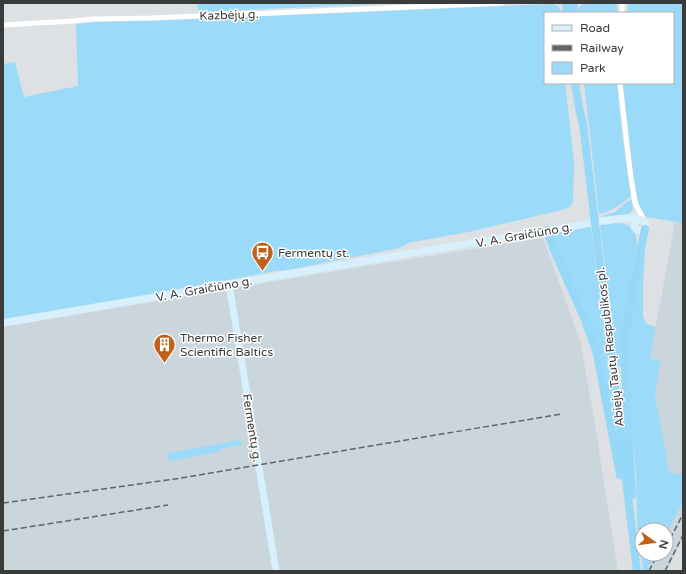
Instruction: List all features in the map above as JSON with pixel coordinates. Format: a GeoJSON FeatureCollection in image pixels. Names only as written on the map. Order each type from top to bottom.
{"type":"FeatureCollection","features":[{"type":"Feature","properties":{"kind":"highway","name":"Abiejų Tautų Respublikos pl."},"geometry":{"type":"LineString","coordinates":[[575,84],[583,124],[637,567]]}},
{"type":"Feature","properties":{"kind":"highway","name":"Abiejų Tautų Respublikos pl."},"geometry":{"type":"LineString","coordinates":[[581,84],[584,116],[583,124]]}},
{"type":"Feature","properties":{"kind":"highway"},"geometry":{"type":"LineString","coordinates":[[631,522],[632,476],[625,371],[626,342],[630,302],[645,229]]}},
{"type":"Feature","properties":{"kind":"highway"},"geometry":{"type":"LineString","coordinates":[[546,230],[585,320],[596,354],[621,477],[630,510]]}},
{"type":"Feature","properties":{"kind":"main road","name":"V. A. Graičiūno g."},"geometry":{"type":"LineString","coordinates":[[3,323],[603,221],[619,219],[627,223],[637,221],[635,229],[639,231],[645,229]]}},
{"type":"Feature","properties":{"kind":"main road"},"geometry":{"type":"LineString","coordinates":[[637,221],[646,223],[645,229]]}},
{"type":"Feature","properties":{"kind":"main road","name":"Fermentų g."},"geometry":{"type":"LineString","coordinates":[[229,284],[276,571]]}},
{"type":"Feature","properties":{"kind":"street","name":"Kazbėjų g."},"geometry":{"type":"LineString","coordinates":[[3,25],[92,19],[152,18],[426,5],[502,3]]}},
{"type":"Feature","properties":{"kind":"street"},"geometry":{"type":"LineString","coordinates":[[620,84],[630,170],[636,205],[642,216],[637,221]]}},
{"type":"Feature","properties":{"kind":"shaded area"},"geometry":{"type":"Polygon","coordinates":[[[675,222],[683,223],[683,470],[680,475],[669,473],[655,394],[661,361],[650,358],[675,222]]]}},
{"type":"Feature","properties":{"kind":"shaded area"},"geometry":{"type":"Polygon","coordinates":[[[543,238],[581,344],[618,571],[3,571],[3,327],[543,238]]]}},
{"type":"Feature","properties":{"kind":"shaded area"},"geometry":{"type":"Polygon","coordinates":[[[683,502],[683,539],[674,557],[674,522],[673,522],[683,502]]]}},
{"type":"Feature","properties":{"kind":"shaded area"},"geometry":{"type":"Polygon","coordinates":[[[652,562],[672,562],[667,571],[647,571],[652,562]]]}},
{"type":"Feature","properties":{"kind":"green space"},"geometry":{"type":"Polygon","coordinates":[[[197,3],[402,3],[199,12],[197,3]]]}},
{"type":"Feature","properties":{"kind":"green space"},"geometry":{"type":"Polygon","coordinates":[[[614,3],[617,6],[618,12],[576,12],[581,5],[614,3]]]}},
{"type":"Feature","properties":{"kind":"green space"},"geometry":{"type":"Polygon","coordinates":[[[631,3],[683,3],[683,223],[647,217],[640,208],[634,184],[622,84],[674,84],[674,12],[627,12],[628,5],[631,3]]]}},
{"type":"Feature","properties":{"kind":"green space"},"geometry":{"type":"Polygon","coordinates":[[[555,5],[562,12],[544,12],[544,84],[565,84],[574,162],[573,202],[570,207],[562,210],[468,232],[408,243],[400,248],[288,270],[3,319],[3,64],[15,62],[24,97],[78,86],[76,24],[94,22],[555,5]]]}},
{"type":"Feature","properties":{"kind":"green space"},"geometry":{"type":"Polygon","coordinates":[[[584,84],[617,84],[631,196],[609,211],[599,214],[584,84]]]}},
{"type":"Feature","properties":{"kind":"green space"},"geometry":{"type":"Polygon","coordinates":[[[632,200],[633,210],[629,214],[599,217],[615,212],[628,201],[632,200]]]}},
{"type":"Feature","properties":{"kind":"green space"},"geometry":{"type":"Polygon","coordinates":[[[617,223],[627,225],[633,230],[636,237],[637,246],[626,304],[622,366],[617,367],[600,225],[617,223]]]}},
{"type":"Feature","properties":{"kind":"green space"},"geometry":{"type":"Polygon","coordinates":[[[591,227],[614,424],[605,380],[552,236],[556,233],[591,227]]]}},
{"type":"Feature","properties":{"kind":"green space"},"geometry":{"type":"Polygon","coordinates":[[[644,251],[643,317],[647,324],[656,327],[650,358],[661,361],[655,394],[669,472],[680,475],[683,470],[683,502],[673,522],[637,522],[636,474],[627,355],[632,302],[644,251]]]}},
{"type":"Feature","properties":{"kind":"green space"},"geometry":{"type":"Polygon","coordinates":[[[241,440],[241,445],[224,448],[217,452],[171,461],[168,460],[167,456],[170,453],[241,440]]]}},
{"type":"Feature","properties":{"kind":"green space"},"geometry":{"type":"Polygon","coordinates":[[[642,562],[652,562],[647,571],[643,571],[642,562]]]}},
{"type":"Feature","properties":{"kind":"railway"},"geometry":{"type":"LineString","coordinates":[[3,503],[175,479],[561,414]]}},
{"type":"Feature","properties":{"kind":"railway"},"geometry":{"type":"LineString","coordinates":[[3,531],[168,505]]}},
{"type":"Feature","properties":{"kind":"railway"},"geometry":{"type":"LineString","coordinates":[[674,531],[683,514]]}},
{"type":"Feature","properties":{"kind":"railway"},"geometry":{"type":"LineString","coordinates":[[665,571],[683,535]]}},
{"type":"Feature","properties":{"kind":"railway"},"geometry":{"type":"LineString","coordinates":[[649,571],[654,562]]}},
{"type":"Feature","properties":{"kind":"place","name":"Fermentų st."},"geometry":{"type":"Point","coordinates":[262,272]}},
{"type":"Feature","properties":{"kind":"place","name":"Thermo Fisher Scientific Baltics"},"geometry":{"type":"Point","coordinates":[165,364]}}]}
